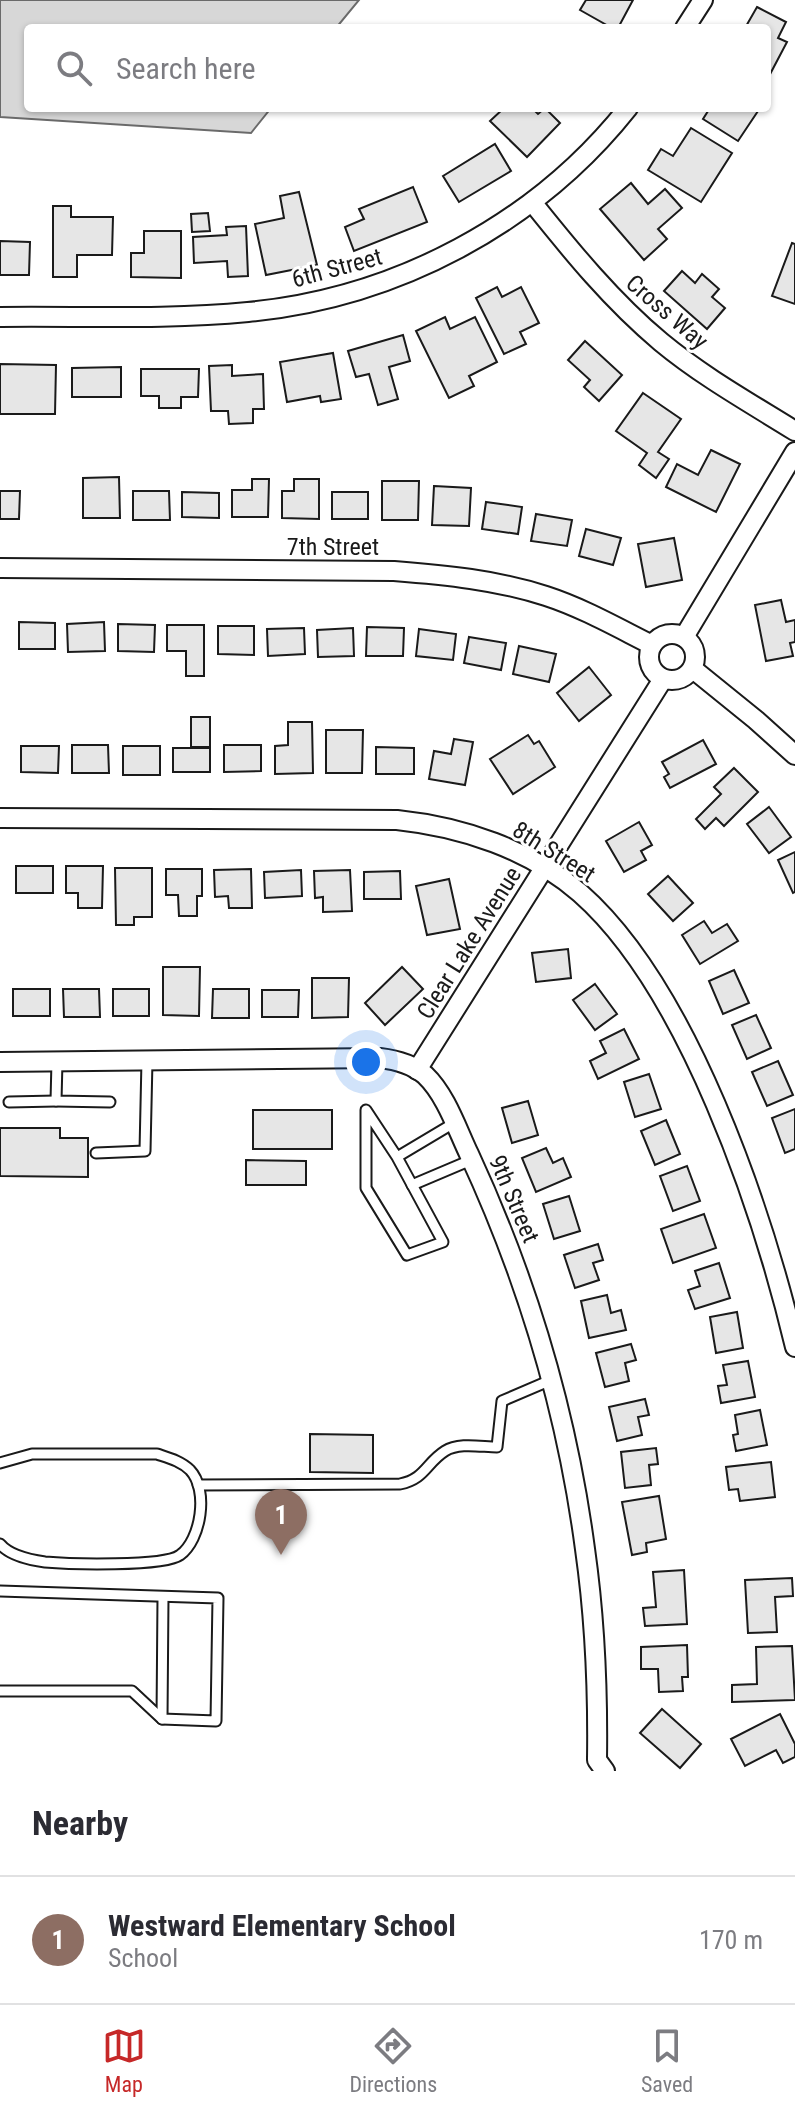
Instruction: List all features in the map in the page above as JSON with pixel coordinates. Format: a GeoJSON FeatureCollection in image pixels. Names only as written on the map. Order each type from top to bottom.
{"type":"FeatureCollection","features":[{"type":"Feature","properties":{"kind":"street"},"geometry":{"type":"LineString","coordinates":[[688,24],[703,0]]}},
{"type":"Feature","properties":{"kind":"street","name":"6th Street"},"geometry":{"type":"LineString","coordinates":[[0,317],[249,312],[305,304],[360,290],[414,270],[498,226],[573,168],[624,112]]}},
{"type":"Feature","properties":{"kind":"street","name":"Cross Way"},"geometry":{"type":"LineString","coordinates":[[532,202],[596,280],[661,342],[693,367],[795,431]]}},
{"type":"Feature","properties":{"kind":"street"},"geometry":{"type":"LineString","coordinates":[[684,637],[795,452]]}},
{"type":"Feature","properties":{"kind":"street","name":"7th Street"},"geometry":{"type":"LineString","coordinates":[[0,568],[394,571],[429,574],[490,582],[545,596],[652,645]]}},
{"type":"Feature","properties":{"kind":"street"},"geometry":{"type":"LineString","coordinates":[[663,636],[684,637],[694,648],[693,669],[683,678],[663,679],[650,664],[652,645],[663,636]]}},
{"type":"Feature","properties":{"kind":"street"},"geometry":{"type":"LineString","coordinates":[[693,669],[795,755]]}},
{"type":"Feature","properties":{"kind":"street","name":"Clear Lake Avenue"},"geometry":{"type":"LineString","coordinates":[[417,1070],[663,679]]}},
{"type":"Feature","properties":{"kind":"street","name":"8th Street"},"geometry":{"type":"LineString","coordinates":[[0,818],[397,820],[454,829],[481,837],[520,854],[544,869],[578,892],[609,922],[635,955],[675,1019],[712,1098],[744,1178],[795,1347]]}},
{"type":"Feature","properties":{"kind":"street"},"geometry":{"type":"LineString","coordinates":[[0,1062],[380,1058],[395,1060],[417,1070]]}},
{"type":"Feature","properties":{"kind":"street","name":"9th Street"},"geometry":{"type":"LineString","coordinates":[[417,1070],[434,1085],[471,1160],[517,1269],[551,1380],[562,1422],[585,1549],[594,1629],[597,1760],[605,1771]]}},
{"type":"Feature","properties":{"kind":"lane"},"geometry":{"type":"LineString","coordinates":[[96,1153],[145,1151],[147,1060]]}},
{"type":"Feature","properties":{"kind":"lane"},"geometry":{"type":"LineString","coordinates":[[56,1101],[57,1061]]}},
{"type":"Feature","properties":{"kind":"lane"},"geometry":{"type":"LineString","coordinates":[[9,1102],[110,1102]]}},
{"type":"Feature","properties":{"kind":"lane"},"geometry":{"type":"LineString","coordinates":[[366,1110],[397,1157],[443,1242],[407,1255],[366,1188],[366,1110]]}},
{"type":"Feature","properties":{"kind":"lane"},"geometry":{"type":"LineString","coordinates":[[397,1157],[454,1123]]}},
{"type":"Feature","properties":{"kind":"lane"},"geometry":{"type":"LineString","coordinates":[[412,1185],[471,1160]]}},
{"type":"Feature","properties":{"kind":"lane"},"geometry":{"type":"LineString","coordinates":[[198,1485],[400,1484],[415,1481],[445,1451],[456,1447],[497,1447],[502,1401],[551,1380]]}},
{"type":"Feature","properties":{"kind":"lane"},"geometry":{"type":"LineString","coordinates":[[0,1463],[32,1454],[157,1454],[175,1460],[191,1471],[198,1485],[199,1513],[192,1544],[178,1557],[159,1563],[45,1562],[22,1557],[0,1544]]}},
{"type":"Feature","properties":{"kind":"lane"},"geometry":{"type":"LineString","coordinates":[[0,1591],[218,1598],[216,1721],[162,1719],[132,1691],[0,1691]]}},
{"type":"Feature","properties":{"kind":"lane"},"geometry":{"type":"LineString","coordinates":[[162,1719],[163,1597]]}},
{"type":"Feature","properties":{"kind":"shaded area"},"geometry":{"type":"Polygon","coordinates":[[[0,0],[359,0],[339,24],[24,24],[24,112],[268,112],[251,133],[0,117],[0,0]]]}},
{"type":"Feature","properties":{"kind":"building"},"geometry":{"type":"Polygon","coordinates":[[[586,0],[633,0],[620,24],[605,24],[580,10],[586,0]]]}},
{"type":"Feature","properties":{"kind":"building"},"geometry":{"type":"Polygon","coordinates":[[[757,7],[786,22],[778,38],[787,42],[771,72],[771,24],[747,24],[757,7]]]}},
{"type":"Feature","properties":{"kind":"building"},"geometry":{"type":"Polygon","coordinates":[[[500,112],[549,112],[560,123],[527,157],[490,121],[500,112]]]}},
{"type":"Feature","properties":{"kind":"building"},"geometry":{"type":"Polygon","coordinates":[[[707,112],[757,112],[738,141],[703,119],[707,112]]]}},
{"type":"Feature","properties":{"kind":"building"},"geometry":{"type":"Polygon","coordinates":[[[691,128],[732,153],[701,202],[648,170],[661,149],[673,156],[691,128]]]}},
{"type":"Feature","properties":{"kind":"building"},"geometry":{"type":"Polygon","coordinates":[[[495,144],[511,171],[459,202],[443,176],[495,144]]]}},
{"type":"Feature","properties":{"kind":"building"},"geometry":{"type":"Polygon","coordinates":[[[631,183],[648,204],[665,189],[682,208],[658,229],[667,239],[644,260],[600,209],[631,183]]]}},
{"type":"Feature","properties":{"kind":"building"},"geometry":{"type":"Polygon","coordinates":[[[413,187],[427,222],[354,251],[345,227],[364,219],[359,209],[413,187]]]}},
{"type":"Feature","properties":{"kind":"building"},"geometry":{"type":"Polygon","coordinates":[[[299,192],[317,265],[266,275],[255,224],[284,218],[280,196],[299,192]]]}},
{"type":"Feature","properties":{"kind":"building"},"geometry":{"type":"Polygon","coordinates":[[[53,206],[71,206],[71,217],[113,217],[112,255],[77,255],[77,277],[53,277],[53,206]]]}},
{"type":"Feature","properties":{"kind":"building"},"geometry":{"type":"Polygon","coordinates":[[[208,213],[210,231],[192,232],[191,214],[208,213]]]}},
{"type":"Feature","properties":{"kind":"building"},"geometry":{"type":"Polygon","coordinates":[[[246,226],[248,276],[228,277],[227,261],[194,263],[193,237],[227,235],[226,227],[246,226]]]}},
{"type":"Feature","properties":{"kind":"building"},"geometry":{"type":"Polygon","coordinates":[[[144,231],[181,231],[181,278],[131,277],[131,253],[144,253],[144,231]]]}},
{"type":"Feature","properties":{"kind":"building"},"geometry":{"type":"Polygon","coordinates":[[[0,241],[30,242],[29,275],[0,275],[0,241]]]}},
{"type":"Feature","properties":{"kind":"building"},"geometry":{"type":"Polygon","coordinates":[[[792,243],[795,244],[795,304],[772,296],[792,243]]]}},
{"type":"Feature","properties":{"kind":"building"},"geometry":{"type":"Polygon","coordinates":[[[682,271],[695,283],[702,274],[719,289],[712,297],[725,308],[707,329],[664,291],[682,271]]]}},
{"type":"Feature","properties":{"kind":"building"},"geometry":{"type":"Polygon","coordinates":[[[497,287],[502,297],[521,287],[539,323],[520,332],[526,344],[504,354],[476,298],[497,287]]]}},
{"type":"Feature","properties":{"kind":"building"},"geometry":{"type":"Polygon","coordinates":[[[445,317],[450,329],[475,317],[497,362],[469,376],[474,386],[449,398],[416,331],[445,317]]]}},
{"type":"Feature","properties":{"kind":"building"},"geometry":{"type":"Polygon","coordinates":[[[403,335],[410,361],[389,367],[398,399],[378,405],[369,374],[356,377],[348,351],[403,335]]]}},
{"type":"Feature","properties":{"kind":"building"},"geometry":{"type":"Polygon","coordinates":[[[585,341],[622,375],[599,401],[584,387],[590,380],[568,360],[585,341]]]}},
{"type":"Feature","properties":{"kind":"building"},"geometry":{"type":"Polygon","coordinates":[[[333,353],[341,399],[321,402],[320,396],[287,402],[280,362],[333,353]]]}},
{"type":"Feature","properties":{"kind":"building"},"geometry":{"type":"Polygon","coordinates":[[[0,364],[56,365],[55,414],[0,414],[0,364]]]}},
{"type":"Feature","properties":{"kind":"building"},"geometry":{"type":"Polygon","coordinates":[[[232,365],[232,376],[263,374],[264,409],[253,409],[253,423],[229,424],[228,411],[211,411],[209,366],[232,365]]]}},
{"type":"Feature","properties":{"kind":"building"},"geometry":{"type":"Polygon","coordinates":[[[121,367],[121,397],[72,397],[72,368],[121,367]]]}},
{"type":"Feature","properties":{"kind":"building"},"geometry":{"type":"Polygon","coordinates":[[[141,369],[199,369],[198,397],[181,397],[181,408],[159,408],[159,396],[141,396],[141,369]]]}},
{"type":"Feature","properties":{"kind":"building"},"geometry":{"type":"Polygon","coordinates":[[[643,393],[681,419],[658,452],[669,459],[656,478],[639,465],[647,453],[616,431],[643,393]]]}},
{"type":"Feature","properties":{"kind":"building"},"geometry":{"type":"Polygon","coordinates":[[[711,450],[740,464],[716,512],[666,487],[677,464],[698,475],[711,450]]]}},
{"type":"Feature","properties":{"kind":"building"},"geometry":{"type":"Polygon","coordinates":[[[119,477],[120,518],[83,518],[83,478],[119,477]]]}},
{"type":"Feature","properties":{"kind":"building"},"geometry":{"type":"Polygon","coordinates":[[[252,479],[269,479],[268,517],[232,517],[232,490],[252,490],[252,479]]]}},
{"type":"Feature","properties":{"kind":"building"},"geometry":{"type":"Polygon","coordinates":[[[294,479],[319,479],[319,519],[282,518],[282,491],[294,491],[294,479]]]}},
{"type":"Feature","properties":{"kind":"building"},"geometry":{"type":"Polygon","coordinates":[[[382,481],[419,481],[418,520],[382,520],[382,481]]]}},
{"type":"Feature","properties":{"kind":"building"},"geometry":{"type":"Polygon","coordinates":[[[434,486],[471,488],[469,526],[432,525],[434,486]]]}},
{"type":"Feature","properties":{"kind":"building"},"geometry":{"type":"Polygon","coordinates":[[[0,491],[20,491],[19,519],[0,519],[0,491]]]}},
{"type":"Feature","properties":{"kind":"building"},"geometry":{"type":"Polygon","coordinates":[[[133,491],[169,491],[170,520],[133,520],[133,491]]]}},
{"type":"Feature","properties":{"kind":"building"},"geometry":{"type":"Polygon","coordinates":[[[182,492],[219,493],[219,518],[182,517],[182,492]]]}},
{"type":"Feature","properties":{"kind":"building"},"geometry":{"type":"Polygon","coordinates":[[[332,492],[368,492],[368,519],[332,519],[332,492]]]}},
{"type":"Feature","properties":{"kind":"building"},"geometry":{"type":"Polygon","coordinates":[[[486,502],[522,507],[518,534],[482,529],[486,502]]]}},
{"type":"Feature","properties":{"kind":"building"},"geometry":{"type":"Polygon","coordinates":[[[536,514],[572,520],[567,546],[531,541],[536,514]]]}},
{"type":"Feature","properties":{"kind":"building"},"geometry":{"type":"Polygon","coordinates":[[[586,529],[621,538],[613,565],[579,556],[586,529]]]}},
{"type":"Feature","properties":{"kind":"building"},"geometry":{"type":"Polygon","coordinates":[[[674,538],[682,580],[646,587],[638,544],[674,538]]]}},
{"type":"Feature","properties":{"kind":"building"},"geometry":{"type":"Polygon","coordinates":[[[781,600],[786,622],[795,620],[795,642],[790,643],[793,656],[766,661],[755,605],[781,600]]]}},
{"type":"Feature","properties":{"kind":"building"},"geometry":{"type":"Polygon","coordinates":[[[19,622],[55,623],[55,649],[19,649],[19,622]]]}},
{"type":"Feature","properties":{"kind":"building"},"geometry":{"type":"Polygon","coordinates":[[[104,622],[105,651],[68,652],[67,624],[104,622]]]}},
{"type":"Feature","properties":{"kind":"building"},"geometry":{"type":"Polygon","coordinates":[[[118,624],[155,625],[154,652],[118,651],[118,624]]]}},
{"type":"Feature","properties":{"kind":"building"},"geometry":{"type":"Polygon","coordinates":[[[167,625],[204,625],[204,676],[186,676],[186,651],[167,651],[167,625]]]}},
{"type":"Feature","properties":{"kind":"building"},"geometry":{"type":"Polygon","coordinates":[[[218,626],[254,626],[254,655],[218,654],[218,626]]]}},
{"type":"Feature","properties":{"kind":"building"},"geometry":{"type":"Polygon","coordinates":[[[367,627],[404,628],[403,656],[366,656],[367,627]]]}},
{"type":"Feature","properties":{"kind":"building"},"geometry":{"type":"Polygon","coordinates":[[[304,628],[305,654],[268,656],[267,629],[304,628]]]}},
{"type":"Feature","properties":{"kind":"building"},"geometry":{"type":"Polygon","coordinates":[[[353,628],[354,656],[318,657],[317,630],[353,628]]]}},
{"type":"Feature","properties":{"kind":"building"},"geometry":{"type":"Polygon","coordinates":[[[419,629],[456,634],[453,660],[416,656],[419,629]]]}},
{"type":"Feature","properties":{"kind":"building"},"geometry":{"type":"Polygon","coordinates":[[[469,637],[506,643],[501,670],[464,663],[469,637]]]}},
{"type":"Feature","properties":{"kind":"building"},"geometry":{"type":"Polygon","coordinates":[[[519,646],[556,654],[549,682],[513,674],[519,646]]]}},
{"type":"Feature","properties":{"kind":"building"},"geometry":{"type":"Polygon","coordinates":[[[589,667],[611,695],[579,721],[557,693],[589,667]]]}},
{"type":"Feature","properties":{"kind":"building"},"geometry":{"type":"Polygon","coordinates":[[[191,717],[210,717],[210,747],[191,747],[191,717]]]}},
{"type":"Feature","properties":{"kind":"building"},"geometry":{"type":"Polygon","coordinates":[[[288,722],[312,722],[313,773],[275,774],[275,746],[288,745],[288,722]]]}},
{"type":"Feature","properties":{"kind":"building"},"geometry":{"type":"Polygon","coordinates":[[[326,730],[363,730],[362,773],[326,773],[326,730]]]}},
{"type":"Feature","properties":{"kind":"building"},"geometry":{"type":"Polygon","coordinates":[[[528,735],[534,744],[539,741],[555,767],[513,794],[490,759],[528,735]]]}},
{"type":"Feature","properties":{"kind":"building"},"geometry":{"type":"Polygon","coordinates":[[[454,739],[473,742],[465,785],[429,779],[434,751],[451,754],[454,739]]]}},
{"type":"Feature","properties":{"kind":"building"},"geometry":{"type":"Polygon","coordinates":[[[703,740],[716,764],[670,788],[664,777],[669,774],[662,762],[703,740]]]}},
{"type":"Feature","properties":{"kind":"building"},"geometry":{"type":"Polygon","coordinates":[[[72,745],[108,745],[109,773],[72,773],[72,745]]]}},
{"type":"Feature","properties":{"kind":"building"},"geometry":{"type":"Polygon","coordinates":[[[224,745],[261,745],[261,771],[224,772],[224,745]]]}},
{"type":"Feature","properties":{"kind":"building"},"geometry":{"type":"Polygon","coordinates":[[[21,746],[59,746],[58,773],[21,772],[21,746]]]}},
{"type":"Feature","properties":{"kind":"building"},"geometry":{"type":"Polygon","coordinates":[[[123,746],[160,746],[160,775],[123,775],[123,746]]]}},
{"type":"Feature","properties":{"kind":"building"},"geometry":{"type":"Polygon","coordinates":[[[376,747],[414,748],[414,774],[376,774],[376,747]]]}},
{"type":"Feature","properties":{"kind":"building"},"geometry":{"type":"Polygon","coordinates":[[[173,748],[210,748],[210,772],[173,772],[173,748]]]}},
{"type":"Feature","properties":{"kind":"building"},"geometry":{"type":"Polygon","coordinates":[[[734,768],[758,792],[724,826],[716,818],[705,829],[696,819],[721,794],[714,787],[734,768]]]}},
{"type":"Feature","properties":{"kind":"building"},"geometry":{"type":"Polygon","coordinates":[[[769,807],[791,837],[769,853],[747,824],[769,807]]]}},
{"type":"Feature","properties":{"kind":"building"},"geometry":{"type":"Polygon","coordinates":[[[639,822],[652,845],[641,851],[646,860],[624,872],[606,841],[639,822]]]}},
{"type":"Feature","properties":{"kind":"building"},"geometry":{"type":"Polygon","coordinates":[[[795,852],[795,892],[793,893],[778,860],[795,852]]]}},
{"type":"Feature","properties":{"kind":"building"},"geometry":{"type":"Polygon","coordinates":[[[16,866],[53,866],[53,893],[16,893],[16,866]]]}},
{"type":"Feature","properties":{"kind":"building"},"geometry":{"type":"Polygon","coordinates":[[[66,866],[103,866],[102,908],[78,908],[78,893],[66,893],[66,866]]]}},
{"type":"Feature","properties":{"kind":"building"},"geometry":{"type":"Polygon","coordinates":[[[115,868],[152,868],[152,917],[134,917],[134,925],[116,925],[115,868]]]}},
{"type":"Feature","properties":{"kind":"building"},"geometry":{"type":"Polygon","coordinates":[[[166,869],[202,869],[202,896],[197,896],[197,916],[179,916],[178,895],[166,895],[166,869]]]}},
{"type":"Feature","properties":{"kind":"building"},"geometry":{"type":"Polygon","coordinates":[[[251,869],[252,908],[229,908],[228,896],[215,897],[214,870],[251,869]]]}},
{"type":"Feature","properties":{"kind":"building"},"geometry":{"type":"Polygon","coordinates":[[[301,870],[302,896],[265,898],[264,872],[301,870]]]}},
{"type":"Feature","properties":{"kind":"building"},"geometry":{"type":"Polygon","coordinates":[[[350,870],[352,911],[323,912],[323,897],[315,898],[314,871],[350,870]]]}},
{"type":"Feature","properties":{"kind":"building"},"geometry":{"type":"Polygon","coordinates":[[[400,871],[401,899],[364,899],[364,872],[400,871]]]}},
{"type":"Feature","properties":{"kind":"building"},"geometry":{"type":"Polygon","coordinates":[[[668,876],[693,903],[673,921],[648,894],[668,876]]]}},
{"type":"Feature","properties":{"kind":"building"},"geometry":{"type":"Polygon","coordinates":[[[449,879],[460,929],[427,935],[416,886],[449,879]]]}},
{"type":"Feature","properties":{"kind":"building"},"geometry":{"type":"Polygon","coordinates":[[[704,921],[712,933],[727,924],[738,941],[700,964],[682,935],[704,921]]]}},
{"type":"Feature","properties":{"kind":"building"},"geometry":{"type":"Polygon","coordinates":[[[568,949],[571,978],[536,982],[532,953],[568,949]]]}},
{"type":"Feature","properties":{"kind":"building"},"geometry":{"type":"Polygon","coordinates":[[[163,967],[200,967],[199,1016],[163,1015],[163,967]]]}},
{"type":"Feature","properties":{"kind":"building"},"geometry":{"type":"Polygon","coordinates":[[[402,967],[423,989],[385,1025],[365,1003],[402,967]]]}},
{"type":"Feature","properties":{"kind":"building"},"geometry":{"type":"Polygon","coordinates":[[[734,970],[749,1003],[723,1014],[709,981],[734,970]]]}},
{"type":"Feature","properties":{"kind":"building"},"geometry":{"type":"Polygon","coordinates":[[[312,978],[349,978],[348,1017],[312,1018],[312,978]]]}},
{"type":"Feature","properties":{"kind":"building"},"geometry":{"type":"Polygon","coordinates":[[[595,984],[617,1014],[595,1030],[573,1000],[595,984]]]}},
{"type":"Feature","properties":{"kind":"building"},"geometry":{"type":"Polygon","coordinates":[[[13,989],[50,989],[50,1016],[13,1016],[13,989]]]}},
{"type":"Feature","properties":{"kind":"building"},"geometry":{"type":"Polygon","coordinates":[[[63,989],[99,989],[100,1017],[64,1017],[63,989]]]}},
{"type":"Feature","properties":{"kind":"building"},"geometry":{"type":"Polygon","coordinates":[[[113,989],[149,989],[149,1016],[113,1016],[113,989]]]}},
{"type":"Feature","properties":{"kind":"building"},"geometry":{"type":"Polygon","coordinates":[[[213,989],[249,989],[249,1018],[212,1018],[213,989]]]}},
{"type":"Feature","properties":{"kind":"building"},"geometry":{"type":"Polygon","coordinates":[[[262,990],[299,990],[298,1017],[262,1017],[262,990]]]}},
{"type":"Feature","properties":{"kind":"building"},"geometry":{"type":"Polygon","coordinates":[[[756,1015],[771,1048],[747,1059],[732,1025],[756,1015]]]}},
{"type":"Feature","properties":{"kind":"building"},"geometry":{"type":"Polygon","coordinates":[[[624,1029],[639,1059],[598,1079],[590,1061],[606,1053],[600,1041],[624,1029]]]}},
{"type":"Feature","properties":{"kind":"building"},"geometry":{"type":"Polygon","coordinates":[[[778,1061],[793,1095],[767,1106],[752,1072],[778,1061]]]}},
{"type":"Feature","properties":{"kind":"building"},"geometry":{"type":"Polygon","coordinates":[[[649,1074],[661,1109],[635,1117],[624,1082],[649,1074]]]}},
{"type":"Feature","properties":{"kind":"building"},"geometry":{"type":"Polygon","coordinates":[[[528,1101],[538,1135],[512,1143],[502,1108],[528,1101]]]}},
{"type":"Feature","properties":{"kind":"building"},"geometry":{"type":"Polygon","coordinates":[[[795,1109],[795,1149],[785,1153],[772,1118],[795,1109]]]}},
{"type":"Feature","properties":{"kind":"building"},"geometry":{"type":"Polygon","coordinates":[[[253,1110],[332,1110],[332,1149],[253,1149],[253,1110]]]}},
{"type":"Feature","properties":{"kind":"building"},"geometry":{"type":"Polygon","coordinates":[[[666,1120],[680,1154],[655,1165],[641,1131],[666,1120]]]}},
{"type":"Feature","properties":{"kind":"building"},"geometry":{"type":"Polygon","coordinates":[[[0,1128],[60,1128],[60,1138],[88,1138],[88,1177],[0,1176],[0,1128]]]}},
{"type":"Feature","properties":{"kind":"building"},"geometry":{"type":"Polygon","coordinates":[[[546,1148],[553,1163],[563,1158],[571,1177],[536,1192],[522,1158],[546,1148]]]}},
{"type":"Feature","properties":{"kind":"building"},"geometry":{"type":"Polygon","coordinates":[[[246,1160],[306,1161],[306,1185],[246,1185],[246,1160]]]}},
{"type":"Feature","properties":{"kind":"building"},"geometry":{"type":"Polygon","coordinates":[[[687,1166],[700,1201],[673,1211],[660,1176],[687,1166]]]}},
{"type":"Feature","properties":{"kind":"building"},"geometry":{"type":"Polygon","coordinates":[[[569,1196],[580,1231],[554,1239],[543,1204],[569,1196]]]}},
{"type":"Feature","properties":{"kind":"building"},"geometry":{"type":"Polygon","coordinates":[[[704,1214],[716,1248],[673,1263],[661,1229],[704,1214]]]}},
{"type":"Feature","properties":{"kind":"building"},"geometry":{"type":"Polygon","coordinates":[[[598,1244],[603,1260],[593,1263],[599,1280],[575,1288],[564,1255],[598,1244]]]}},
{"type":"Feature","properties":{"kind":"building"},"geometry":{"type":"Polygon","coordinates":[[[719,1263],[730,1298],[695,1309],[688,1290],[700,1286],[695,1271],[719,1263]]]}},
{"type":"Feature","properties":{"kind":"building"},"geometry":{"type":"Polygon","coordinates":[[[607,1295],[611,1313],[621,1310],[626,1330],[589,1338],[581,1301],[607,1295]]]}},
{"type":"Feature","properties":{"kind":"building"},"geometry":{"type":"Polygon","coordinates":[[[737,1312],[743,1348],[716,1353],[710,1317],[737,1312]]]}},
{"type":"Feature","properties":{"kind":"building"},"geometry":{"type":"Polygon","coordinates":[[[631,1344],[636,1360],[625,1363],[629,1381],[605,1387],[596,1353],[631,1344]]]}},
{"type":"Feature","properties":{"kind":"building"},"geometry":{"type":"Polygon","coordinates":[[[748,1361],[755,1397],[721,1403],[718,1386],[727,1385],[723,1365],[748,1361]]]}},
{"type":"Feature","properties":{"kind":"building"},"geometry":{"type":"Polygon","coordinates":[[[645,1399],[649,1415],[638,1417],[642,1435],[617,1441],[609,1407],[645,1399]]]}},
{"type":"Feature","properties":{"kind":"building"},"geometry":{"type":"Polygon","coordinates":[[[760,1410],[767,1445],[736,1451],[733,1435],[738,1434],[735,1415],[760,1410]]]}},
{"type":"Feature","properties":{"kind":"building"},"geometry":{"type":"Polygon","coordinates":[[[310,1434],[373,1435],[373,1473],[310,1472],[310,1434]]]}},
{"type":"Feature","properties":{"kind":"building"},"geometry":{"type":"Polygon","coordinates":[[[656,1448],[658,1464],[649,1465],[651,1485],[625,1488],[621,1452],[656,1448]]]}},
{"type":"Feature","properties":{"kind":"building"},"geometry":{"type":"Polygon","coordinates":[[[771,1462],[775,1497],[740,1501],[738,1489],[729,1490],[726,1467],[771,1462]]]}},
{"type":"Feature","properties":{"kind":"building"},"geometry":{"type":"Polygon","coordinates":[[[659,1496],[666,1539],[646,1543],[647,1552],[632,1555],[622,1502],[659,1496]]]}},
{"type":"Feature","properties":{"kind":"building"},"geometry":{"type":"Polygon","coordinates":[[[684,1570],[687,1624],[645,1626],[643,1608],[656,1607],[653,1572],[684,1570]]]}},
{"type":"Feature","properties":{"kind":"building"},"geometry":{"type":"Polygon","coordinates":[[[792,1578],[793,1596],[775,1597],[777,1632],[748,1633],[745,1580],[792,1578]]]}},
{"type":"Feature","properties":{"kind":"building"},"geometry":{"type":"Polygon","coordinates":[[[687,1645],[688,1677],[682,1677],[683,1691],[659,1692],[658,1669],[641,1669],[641,1647],[687,1645]]]}},
{"type":"Feature","properties":{"kind":"building"},"geometry":{"type":"Polygon","coordinates":[[[792,1646],[795,1700],[732,1702],[732,1685],[757,1684],[756,1647],[792,1646]]]}},
{"type":"Feature","properties":{"kind":"building"},"geometry":{"type":"Polygon","coordinates":[[[662,1709],[701,1744],[680,1768],[640,1733],[662,1709]]]}},
{"type":"Feature","properties":{"kind":"building"},"geometry":{"type":"Polygon","coordinates":[[[780,1714],[795,1744],[795,1757],[783,1763],[776,1750],[745,1766],[731,1739],[780,1714]]]}},
{"type":"Feature","properties":{"kind":"place","name":"Westward Elementary School"},"geometry":{"type":"Point","coordinates":[281,1555]}}]}
